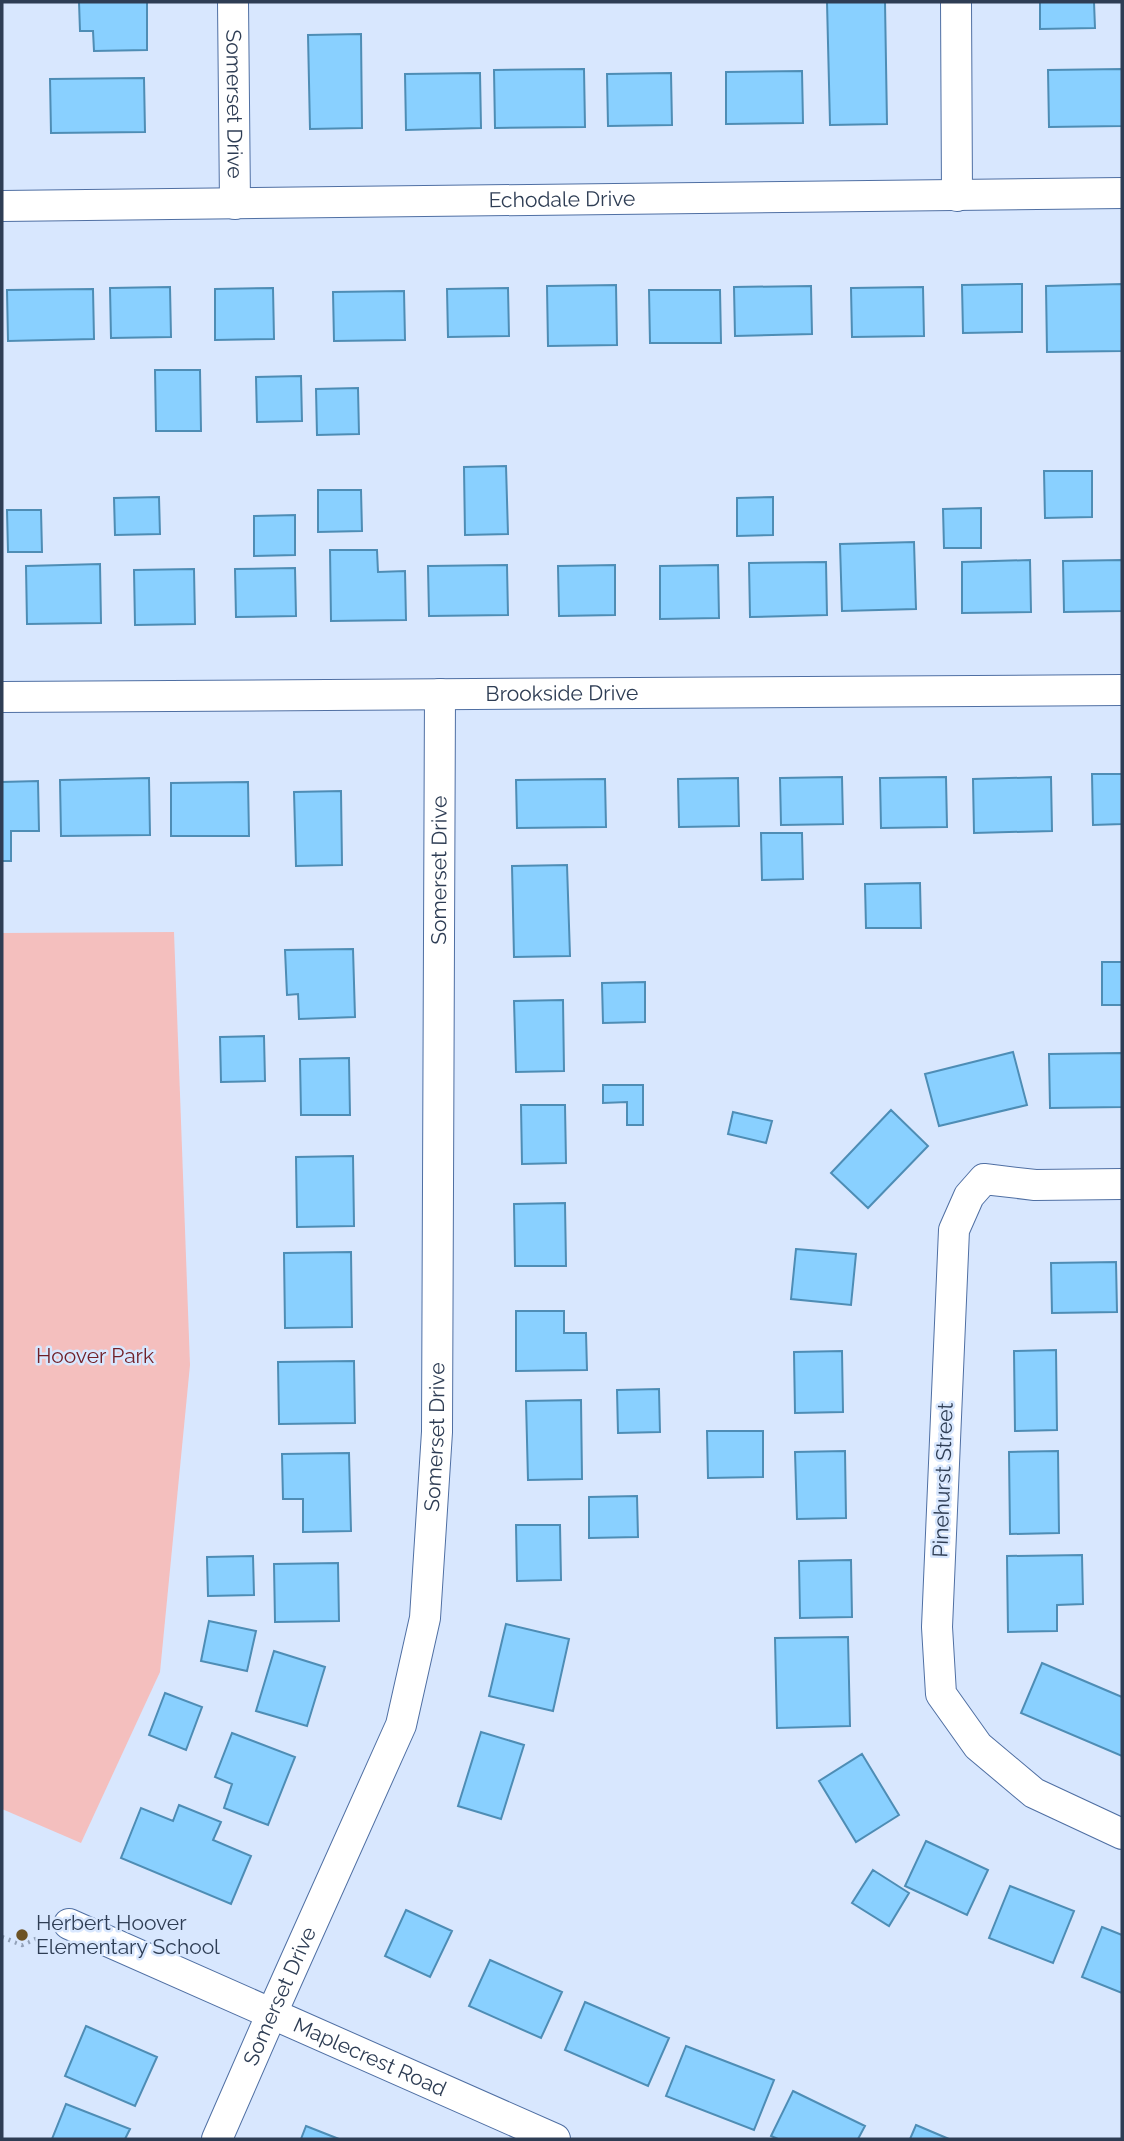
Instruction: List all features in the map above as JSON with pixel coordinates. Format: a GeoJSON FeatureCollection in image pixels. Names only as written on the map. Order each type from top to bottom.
{"type":"FeatureCollection","features":[{"type":"Feature","properties":{"kind":"street","name":"Somerset Drive"},"geometry":{"type":"LineString","coordinates":[[233,2],[235,204]]}},
{"type":"Feature","properties":{"kind":"street"},"geometry":{"type":"LineString","coordinates":[[956,2],[957,196]]}},
{"type":"Feature","properties":{"kind":"street","name":"Echodale Drive"},"geometry":{"type":"LineString","coordinates":[[2,206],[1122,193]]}},
{"type":"Feature","properties":{"kind":"street","name":"Brookside Drive"},"geometry":{"type":"LineString","coordinates":[[2,697],[1122,690]]}},
{"type":"Feature","properties":{"kind":"street","name":"Somerset Drive"},"geometry":{"type":"LineString","coordinates":[[217,2139],[401,1726],[425,1618],[437,1432],[440,694]]}},
{"type":"Feature","properties":{"kind":"street","name":"Pinehurst Street"},"geometry":{"type":"LineString","coordinates":[[1122,1184],[1034,1185],[984,1179],[969,1196],[954,1230],[937,1627],[941,1695],[978,1746],[1034,1793],[1122,1834]]}},
{"type":"Feature","properties":{"kind":"street","name":"Maplecrest Road"},"geometry":{"type":"LineString","coordinates":[[69,1924],[555,2139]]}},
{"type":"Feature","properties":{"kind":"green space","name":"Hoover Park"},"geometry":{"type":"Polygon","coordinates":[[[174,932],[190,1365],[160,1672],[81,1843],[2,1809],[2,933],[174,932]]]}},
{"type":"Feature","properties":{"kind":"building"},"geometry":{"type":"Polygon","coordinates":[[[79,2],[147,2],[147,50],[94,51],[93,31],[80,31],[79,2]]]}},
{"type":"Feature","properties":{"kind":"building"},"geometry":{"type":"Polygon","coordinates":[[[827,2],[885,2],[887,124],[830,125],[827,2]]]}},
{"type":"Feature","properties":{"kind":"building"},"geometry":{"type":"Polygon","coordinates":[[[1040,2],[1094,2],[1095,28],[1040,29],[1040,2]]]}},
{"type":"Feature","properties":{"kind":"building"},"geometry":{"type":"Polygon","coordinates":[[[361,34],[362,128],[310,129],[308,35],[361,34]]]}},
{"type":"Feature","properties":{"kind":"building"},"geometry":{"type":"Polygon","coordinates":[[[584,69],[585,127],[495,128],[494,70],[584,69]]]}},
{"type":"Feature","properties":{"kind":"building"},"geometry":{"type":"Polygon","coordinates":[[[1122,69],[1122,126],[1049,127],[1048,70],[1122,69]]]}},
{"type":"Feature","properties":{"kind":"building"},"geometry":{"type":"Polygon","coordinates":[[[802,71],[803,123],[726,124],[726,72],[802,71]]]}},
{"type":"Feature","properties":{"kind":"building"},"geometry":{"type":"Polygon","coordinates":[[[480,73],[481,128],[406,130],[405,74],[480,73]]]}},
{"type":"Feature","properties":{"kind":"building"},"geometry":{"type":"Polygon","coordinates":[[[671,73],[672,125],[608,126],[607,74],[671,73]]]}},
{"type":"Feature","properties":{"kind":"building"},"geometry":{"type":"Polygon","coordinates":[[[144,78],[145,132],[51,133],[50,79],[144,78]]]}},
{"type":"Feature","properties":{"kind":"building"},"geometry":{"type":"Polygon","coordinates":[[[1022,284],[1022,332],[963,333],[962,285],[1022,284]]]}},
{"type":"Feature","properties":{"kind":"building"},"geometry":{"type":"Polygon","coordinates":[[[1122,284],[1122,351],[1047,352],[1046,286],[1122,284]]]}},
{"type":"Feature","properties":{"kind":"building"},"geometry":{"type":"Polygon","coordinates":[[[616,285],[617,345],[548,346],[547,286],[616,285]]]}},
{"type":"Feature","properties":{"kind":"building"},"geometry":{"type":"Polygon","coordinates":[[[811,286],[812,334],[735,336],[734,287],[811,286]]]}},
{"type":"Feature","properties":{"kind":"building"},"geometry":{"type":"Polygon","coordinates":[[[170,287],[171,337],[111,338],[110,288],[170,287]]]}},
{"type":"Feature","properties":{"kind":"building"},"geometry":{"type":"Polygon","coordinates":[[[923,287],[924,336],[852,337],[851,288],[923,287]]]}},
{"type":"Feature","properties":{"kind":"building"},"geometry":{"type":"Polygon","coordinates":[[[273,288],[274,339],[215,340],[215,289],[273,288]]]}},
{"type":"Feature","properties":{"kind":"building"},"geometry":{"type":"Polygon","coordinates":[[[508,288],[509,336],[448,337],[447,289],[508,288]]]}},
{"type":"Feature","properties":{"kind":"building"},"geometry":{"type":"Polygon","coordinates":[[[93,289],[94,339],[8,341],[7,290],[93,289]]]}},
{"type":"Feature","properties":{"kind":"building"},"geometry":{"type":"Polygon","coordinates":[[[649,290],[720,290],[721,343],[650,343],[649,290]]]}},
{"type":"Feature","properties":{"kind":"building"},"geometry":{"type":"Polygon","coordinates":[[[404,291],[405,340],[334,341],[333,292],[404,291]]]}},
{"type":"Feature","properties":{"kind":"building"},"geometry":{"type":"Polygon","coordinates":[[[155,370],[200,370],[201,431],[156,431],[155,370]]]}},
{"type":"Feature","properties":{"kind":"building"},"geometry":{"type":"Polygon","coordinates":[[[301,376],[302,421],[257,422],[256,377],[301,376]]]}},
{"type":"Feature","properties":{"kind":"building"},"geometry":{"type":"Polygon","coordinates":[[[358,388],[359,434],[317,435],[316,389],[358,388]]]}},
{"type":"Feature","properties":{"kind":"building"},"geometry":{"type":"Polygon","coordinates":[[[506,466],[508,534],[465,535],[464,467],[506,466]]]}},
{"type":"Feature","properties":{"kind":"building"},"geometry":{"type":"Polygon","coordinates":[[[1044,471],[1092,471],[1092,517],[1045,518],[1044,471]]]}},
{"type":"Feature","properties":{"kind":"building"},"geometry":{"type":"Polygon","coordinates":[[[318,490],[361,490],[362,531],[318,532],[318,490]]]}},
{"type":"Feature","properties":{"kind":"building"},"geometry":{"type":"Polygon","coordinates":[[[159,497],[160,534],[115,535],[114,498],[159,497]]]}},
{"type":"Feature","properties":{"kind":"building"},"geometry":{"type":"Polygon","coordinates":[[[773,497],[773,535],[737,536],[737,498],[773,497]]]}},
{"type":"Feature","properties":{"kind":"building"},"geometry":{"type":"Polygon","coordinates":[[[981,508],[981,548],[944,548],[943,509],[981,508]]]}},
{"type":"Feature","properties":{"kind":"building"},"geometry":{"type":"Polygon","coordinates":[[[7,510],[41,510],[42,552],[8,552],[7,510]]]}},
{"type":"Feature","properties":{"kind":"building"},"geometry":{"type":"Polygon","coordinates":[[[295,515],[295,555],[254,556],[254,516],[295,515]]]}},
{"type":"Feature","properties":{"kind":"building"},"geometry":{"type":"Polygon","coordinates":[[[914,542],[916,609],[842,611],[840,544],[914,542]]]}},
{"type":"Feature","properties":{"kind":"building"},"geometry":{"type":"Polygon","coordinates":[[[330,550],[377,550],[378,572],[405,571],[406,620],[331,621],[330,550]]]}},
{"type":"Feature","properties":{"kind":"building"},"geometry":{"type":"Polygon","coordinates":[[[1030,560],[1031,612],[962,613],[962,562],[1030,560]]]}},
{"type":"Feature","properties":{"kind":"building"},"geometry":{"type":"Polygon","coordinates":[[[1122,560],[1122,611],[1064,612],[1063,561],[1122,560]]]}},
{"type":"Feature","properties":{"kind":"building"},"geometry":{"type":"Polygon","coordinates":[[[826,562],[827,615],[750,617],[749,563],[826,562]]]}},
{"type":"Feature","properties":{"kind":"building"},"geometry":{"type":"Polygon","coordinates":[[[100,564],[101,623],[27,624],[26,566],[100,564]]]}},
{"type":"Feature","properties":{"kind":"building"},"geometry":{"type":"Polygon","coordinates":[[[507,565],[508,615],[429,616],[428,566],[507,565]]]}},
{"type":"Feature","properties":{"kind":"building"},"geometry":{"type":"Polygon","coordinates":[[[615,565],[615,615],[559,616],[558,566],[615,565]]]}},
{"type":"Feature","properties":{"kind":"building"},"geometry":{"type":"Polygon","coordinates":[[[718,565],[719,618],[660,619],[660,566],[718,565]]]}},
{"type":"Feature","properties":{"kind":"building"},"geometry":{"type":"Polygon","coordinates":[[[295,568],[296,616],[236,617],[235,569],[295,568]]]}},
{"type":"Feature","properties":{"kind":"building"},"geometry":{"type":"Polygon","coordinates":[[[194,569],[195,624],[135,625],[134,570],[194,569]]]}},
{"type":"Feature","properties":{"kind":"building"},"geometry":{"type":"Polygon","coordinates":[[[1092,774],[1122,774],[1122,824],[1093,825],[1092,774]]]}},
{"type":"Feature","properties":{"kind":"building"},"geometry":{"type":"Polygon","coordinates":[[[842,777],[843,824],[781,825],[780,778],[842,777]]]}},
{"type":"Feature","properties":{"kind":"building"},"geometry":{"type":"Polygon","coordinates":[[[946,777],[947,827],[881,828],[880,778],[946,777]]]}},
{"type":"Feature","properties":{"kind":"building"},"geometry":{"type":"Polygon","coordinates":[[[1051,777],[1052,831],[974,833],[973,779],[1051,777]]]}},
{"type":"Feature","properties":{"kind":"building"},"geometry":{"type":"Polygon","coordinates":[[[149,778],[150,835],[61,836],[60,780],[149,778]]]}},
{"type":"Feature","properties":{"kind":"building"},"geometry":{"type":"Polygon","coordinates":[[[738,778],[739,826],[679,827],[678,779],[738,778]]]}},
{"type":"Feature","properties":{"kind":"building"},"geometry":{"type":"Polygon","coordinates":[[[605,779],[606,827],[517,828],[516,780],[605,779]]]}},
{"type":"Feature","properties":{"kind":"building"},"geometry":{"type":"Polygon","coordinates":[[[38,781],[39,831],[11,831],[11,861],[2,861],[2,782],[38,781]]]}},
{"type":"Feature","properties":{"kind":"building"},"geometry":{"type":"Polygon","coordinates":[[[248,782],[249,836],[171,836],[171,783],[248,782]]]}},
{"type":"Feature","properties":{"kind":"building"},"geometry":{"type":"Polygon","coordinates":[[[341,791],[342,865],[296,866],[294,792],[341,791]]]}},
{"type":"Feature","properties":{"kind":"building"},"geometry":{"type":"Polygon","coordinates":[[[761,833],[802,833],[803,879],[762,880],[761,833]]]}},
{"type":"Feature","properties":{"kind":"building"},"geometry":{"type":"Polygon","coordinates":[[[567,865],[570,956],[514,957],[512,866],[567,865]]]}},
{"type":"Feature","properties":{"kind":"building"},"geometry":{"type":"Polygon","coordinates":[[[920,883],[921,928],[866,928],[865,884],[920,883]]]}},
{"type":"Feature","properties":{"kind":"building"},"geometry":{"type":"Polygon","coordinates":[[[353,949],[355,1017],[299,1019],[298,994],[287,995],[285,950],[353,949]]]}},
{"type":"Feature","properties":{"kind":"building"},"geometry":{"type":"Polygon","coordinates":[[[1102,962],[1122,962],[1122,1005],[1102,1005],[1102,962]]]}},
{"type":"Feature","properties":{"kind":"building"},"geometry":{"type":"Polygon","coordinates":[[[645,982],[645,1022],[603,1023],[602,983],[645,982]]]}},
{"type":"Feature","properties":{"kind":"building"},"geometry":{"type":"Polygon","coordinates":[[[563,1000],[564,1071],[516,1072],[514,1001],[563,1000]]]}},
{"type":"Feature","properties":{"kind":"building"},"geometry":{"type":"Polygon","coordinates":[[[264,1036],[265,1081],[221,1082],[220,1037],[264,1036]]]}},
{"type":"Feature","properties":{"kind":"building"},"geometry":{"type":"Polygon","coordinates":[[[1013,1052],[1027,1105],[939,1126],[925,1074],[1013,1052]]]}},
{"type":"Feature","properties":{"kind":"building"},"geometry":{"type":"Polygon","coordinates":[[[1122,1053],[1122,1107],[1050,1108],[1049,1054],[1122,1053]]]}},
{"type":"Feature","properties":{"kind":"building"},"geometry":{"type":"Polygon","coordinates":[[[349,1058],[350,1115],[301,1115],[300,1059],[349,1058]]]}},
{"type":"Feature","properties":{"kind":"building"},"geometry":{"type":"Polygon","coordinates":[[[603,1085],[643,1085],[643,1125],[627,1125],[627,1102],[603,1103],[603,1085]]]}},
{"type":"Feature","properties":{"kind":"building"},"geometry":{"type":"Polygon","coordinates":[[[521,1105],[565,1105],[566,1163],[522,1164],[521,1105]]]}},
{"type":"Feature","properties":{"kind":"building"},"geometry":{"type":"Polygon","coordinates":[[[891,1110],[928,1146],[868,1208],[831,1173],[891,1110]]]}},
{"type":"Feature","properties":{"kind":"building"},"geometry":{"type":"Polygon","coordinates":[[[733,1112],[772,1121],[766,1143],[728,1134],[733,1112]]]}},
{"type":"Feature","properties":{"kind":"building"},"geometry":{"type":"Polygon","coordinates":[[[353,1156],[354,1226],[297,1227],[296,1157],[353,1156]]]}},
{"type":"Feature","properties":{"kind":"building"},"geometry":{"type":"Polygon","coordinates":[[[565,1203],[566,1266],[515,1266],[514,1204],[565,1203]]]}},
{"type":"Feature","properties":{"kind":"building"},"geometry":{"type":"Polygon","coordinates":[[[796,1249],[856,1254],[851,1305],[791,1299],[796,1249]]]}},
{"type":"Feature","properties":{"kind":"building"},"geometry":{"type":"Polygon","coordinates":[[[351,1252],[352,1327],[285,1328],[284,1253],[351,1252]]]}},
{"type":"Feature","properties":{"kind":"building"},"geometry":{"type":"Polygon","coordinates":[[[1116,1262],[1117,1312],[1052,1313],[1051,1263],[1116,1262]]]}},
{"type":"Feature","properties":{"kind":"building"},"geometry":{"type":"Polygon","coordinates":[[[516,1311],[564,1311],[564,1333],[586,1333],[587,1370],[516,1371],[516,1311]]]}},
{"type":"Feature","properties":{"kind":"building"},"geometry":{"type":"Polygon","coordinates":[[[1056,1350],[1057,1430],[1015,1431],[1014,1351],[1056,1350]]]}},
{"type":"Feature","properties":{"kind":"building"},"geometry":{"type":"Polygon","coordinates":[[[842,1351],[843,1412],[795,1413],[794,1352],[842,1351]]]}},
{"type":"Feature","properties":{"kind":"building"},"geometry":{"type":"Polygon","coordinates":[[[354,1361],[355,1423],[279,1424],[278,1362],[354,1361]]]}},
{"type":"Feature","properties":{"kind":"building"},"geometry":{"type":"Polygon","coordinates":[[[659,1389],[660,1432],[618,1433],[617,1390],[659,1389]]]}},
{"type":"Feature","properties":{"kind":"building"},"geometry":{"type":"Polygon","coordinates":[[[581,1400],[582,1479],[528,1480],[526,1401],[581,1400]]]}},
{"type":"Feature","properties":{"kind":"building"},"geometry":{"type":"Polygon","coordinates":[[[707,1431],[763,1431],[763,1477],[708,1478],[707,1431]]]}},
{"type":"Feature","properties":{"kind":"building"},"geometry":{"type":"Polygon","coordinates":[[[845,1451],[846,1518],[797,1519],[795,1452],[845,1451]]]}},
{"type":"Feature","properties":{"kind":"building"},"geometry":{"type":"Polygon","coordinates":[[[1058,1451],[1059,1533],[1010,1534],[1009,1452],[1058,1451]]]}},
{"type":"Feature","properties":{"kind":"building"},"geometry":{"type":"Polygon","coordinates":[[[349,1453],[351,1531],[303,1532],[303,1499],[283,1499],[282,1454],[349,1453]]]}},
{"type":"Feature","properties":{"kind":"building"},"geometry":{"type":"Polygon","coordinates":[[[637,1496],[638,1537],[589,1538],[589,1497],[637,1496]]]}},
{"type":"Feature","properties":{"kind":"building"},"geometry":{"type":"Polygon","coordinates":[[[516,1525],[560,1525],[561,1580],[517,1581],[516,1525]]]}},
{"type":"Feature","properties":{"kind":"building"},"geometry":{"type":"Polygon","coordinates":[[[1082,1555],[1083,1604],[1057,1605],[1057,1631],[1008,1632],[1007,1556],[1082,1555]]]}},
{"type":"Feature","properties":{"kind":"building"},"geometry":{"type":"Polygon","coordinates":[[[253,1556],[254,1595],[208,1596],[207,1557],[253,1556]]]}},
{"type":"Feature","properties":{"kind":"building"},"geometry":{"type":"Polygon","coordinates":[[[851,1560],[852,1617],[800,1618],[799,1561],[851,1560]]]}},
{"type":"Feature","properties":{"kind":"building"},"geometry":{"type":"Polygon","coordinates":[[[338,1563],[339,1621],[275,1622],[274,1564],[338,1563]]]}},
{"type":"Feature","properties":{"kind":"building"},"geometry":{"type":"Polygon","coordinates":[[[209,1621],[256,1631],[247,1671],[201,1661],[209,1621]]]}},
{"type":"Feature","properties":{"kind":"building"},"geometry":{"type":"Polygon","coordinates":[[[506,1624],[569,1639],[553,1711],[489,1696],[506,1624]]]}},
{"type":"Feature","properties":{"kind":"building"},"geometry":{"type":"Polygon","coordinates":[[[848,1637],[850,1726],[777,1728],[775,1638],[848,1637]]]}},
{"type":"Feature","properties":{"kind":"building"},"geometry":{"type":"Polygon","coordinates":[[[274,1651],[325,1667],[307,1726],[256,1711],[274,1651]]]}},
{"type":"Feature","properties":{"kind":"building"},"geometry":{"type":"Polygon","coordinates":[[[1042,1663],[1122,1697],[1122,1756],[1021,1713],[1042,1663]]]}},
{"type":"Feature","properties":{"kind":"building"},"geometry":{"type":"Polygon","coordinates":[[[165,1693],[202,1707],[186,1750],[149,1735],[165,1693]]]}},
{"type":"Feature","properties":{"kind":"building"},"geometry":{"type":"Polygon","coordinates":[[[481,1732],[524,1745],[501,1819],[458,1806],[481,1732]]]}},
{"type":"Feature","properties":{"kind":"building"},"geometry":{"type":"Polygon","coordinates":[[[232,1733],[295,1757],[268,1825],[224,1808],[232,1784],[215,1777],[232,1733]]]}},
{"type":"Feature","properties":{"kind":"building"},"geometry":{"type":"Polygon","coordinates":[[[862,1754],[899,1815],[856,1842],[819,1781],[862,1754]]]}},
{"type":"Feature","properties":{"kind":"building"},"geometry":{"type":"Polygon","coordinates":[[[179,1805],[221,1822],[213,1840],[251,1856],[231,1904],[121,1858],[141,1808],[173,1821],[179,1805]]]}},
{"type":"Feature","properties":{"kind":"building"},"geometry":{"type":"Polygon","coordinates":[[[926,1841],[988,1870],[967,1915],[905,1886],[926,1841]]]}},
{"type":"Feature","properties":{"kind":"building"},"geometry":{"type":"Polygon","coordinates":[[[873,1870],[909,1893],[889,1926],[852,1903],[873,1870]]]}},
{"type":"Feature","properties":{"kind":"building"},"geometry":{"type":"Polygon","coordinates":[[[1010,1886],[1074,1911],[1053,1963],[989,1938],[1010,1886]]]}},
{"type":"Feature","properties":{"kind":"building"},"geometry":{"type":"Polygon","coordinates":[[[406,1910],[452,1931],[430,1977],[385,1956],[406,1910]]]}},
{"type":"Feature","properties":{"kind":"building"},"geometry":{"type":"Polygon","coordinates":[[[1102,1927],[1122,1935],[1122,1993],[1082,1977],[1102,1927]]]}},
{"type":"Feature","properties":{"kind":"building"},"geometry":{"type":"Polygon","coordinates":[[[490,1960],[562,1992],[541,2038],[469,2006],[490,1960]]]}},
{"type":"Feature","properties":{"kind":"building"},"geometry":{"type":"Polygon","coordinates":[[[585,2002],[669,2038],[648,2086],[565,2050],[585,2002]]]}},
{"type":"Feature","properties":{"kind":"building"},"geometry":{"type":"Polygon","coordinates":[[[86,2026],[157,2057],[135,2106],[65,2076],[86,2026]]]}},
{"type":"Feature","properties":{"kind":"building"},"geometry":{"type":"Polygon","coordinates":[[[686,2046],[774,2080],[754,2130],[666,2096],[686,2046]]]}},
{"type":"Feature","properties":{"kind":"building"},"geometry":{"type":"Polygon","coordinates":[[[793,2091],[865,2126],[858,2139],[778,2139],[771,2136],[793,2091]]]}},
{"type":"Feature","properties":{"kind":"building"},"geometry":{"type":"Polygon","coordinates":[[[66,2104],[130,2129],[125,2139],[52,2139],[66,2104]]]}},
{"type":"Feature","properties":{"kind":"building"},"geometry":{"type":"Polygon","coordinates":[[[916,2125],[949,2139],[910,2139],[916,2125]]]}},
{"type":"Feature","properties":{"kind":"building"},"geometry":{"type":"Polygon","coordinates":[[[306,2126],[339,2139],[301,2139],[306,2126]]]}},
{"type":"Feature","properties":{"kind":"place","name":"Herbert Hoover Elementary School"},"geometry":{"type":"Point","coordinates":[22,1935]}}]}
